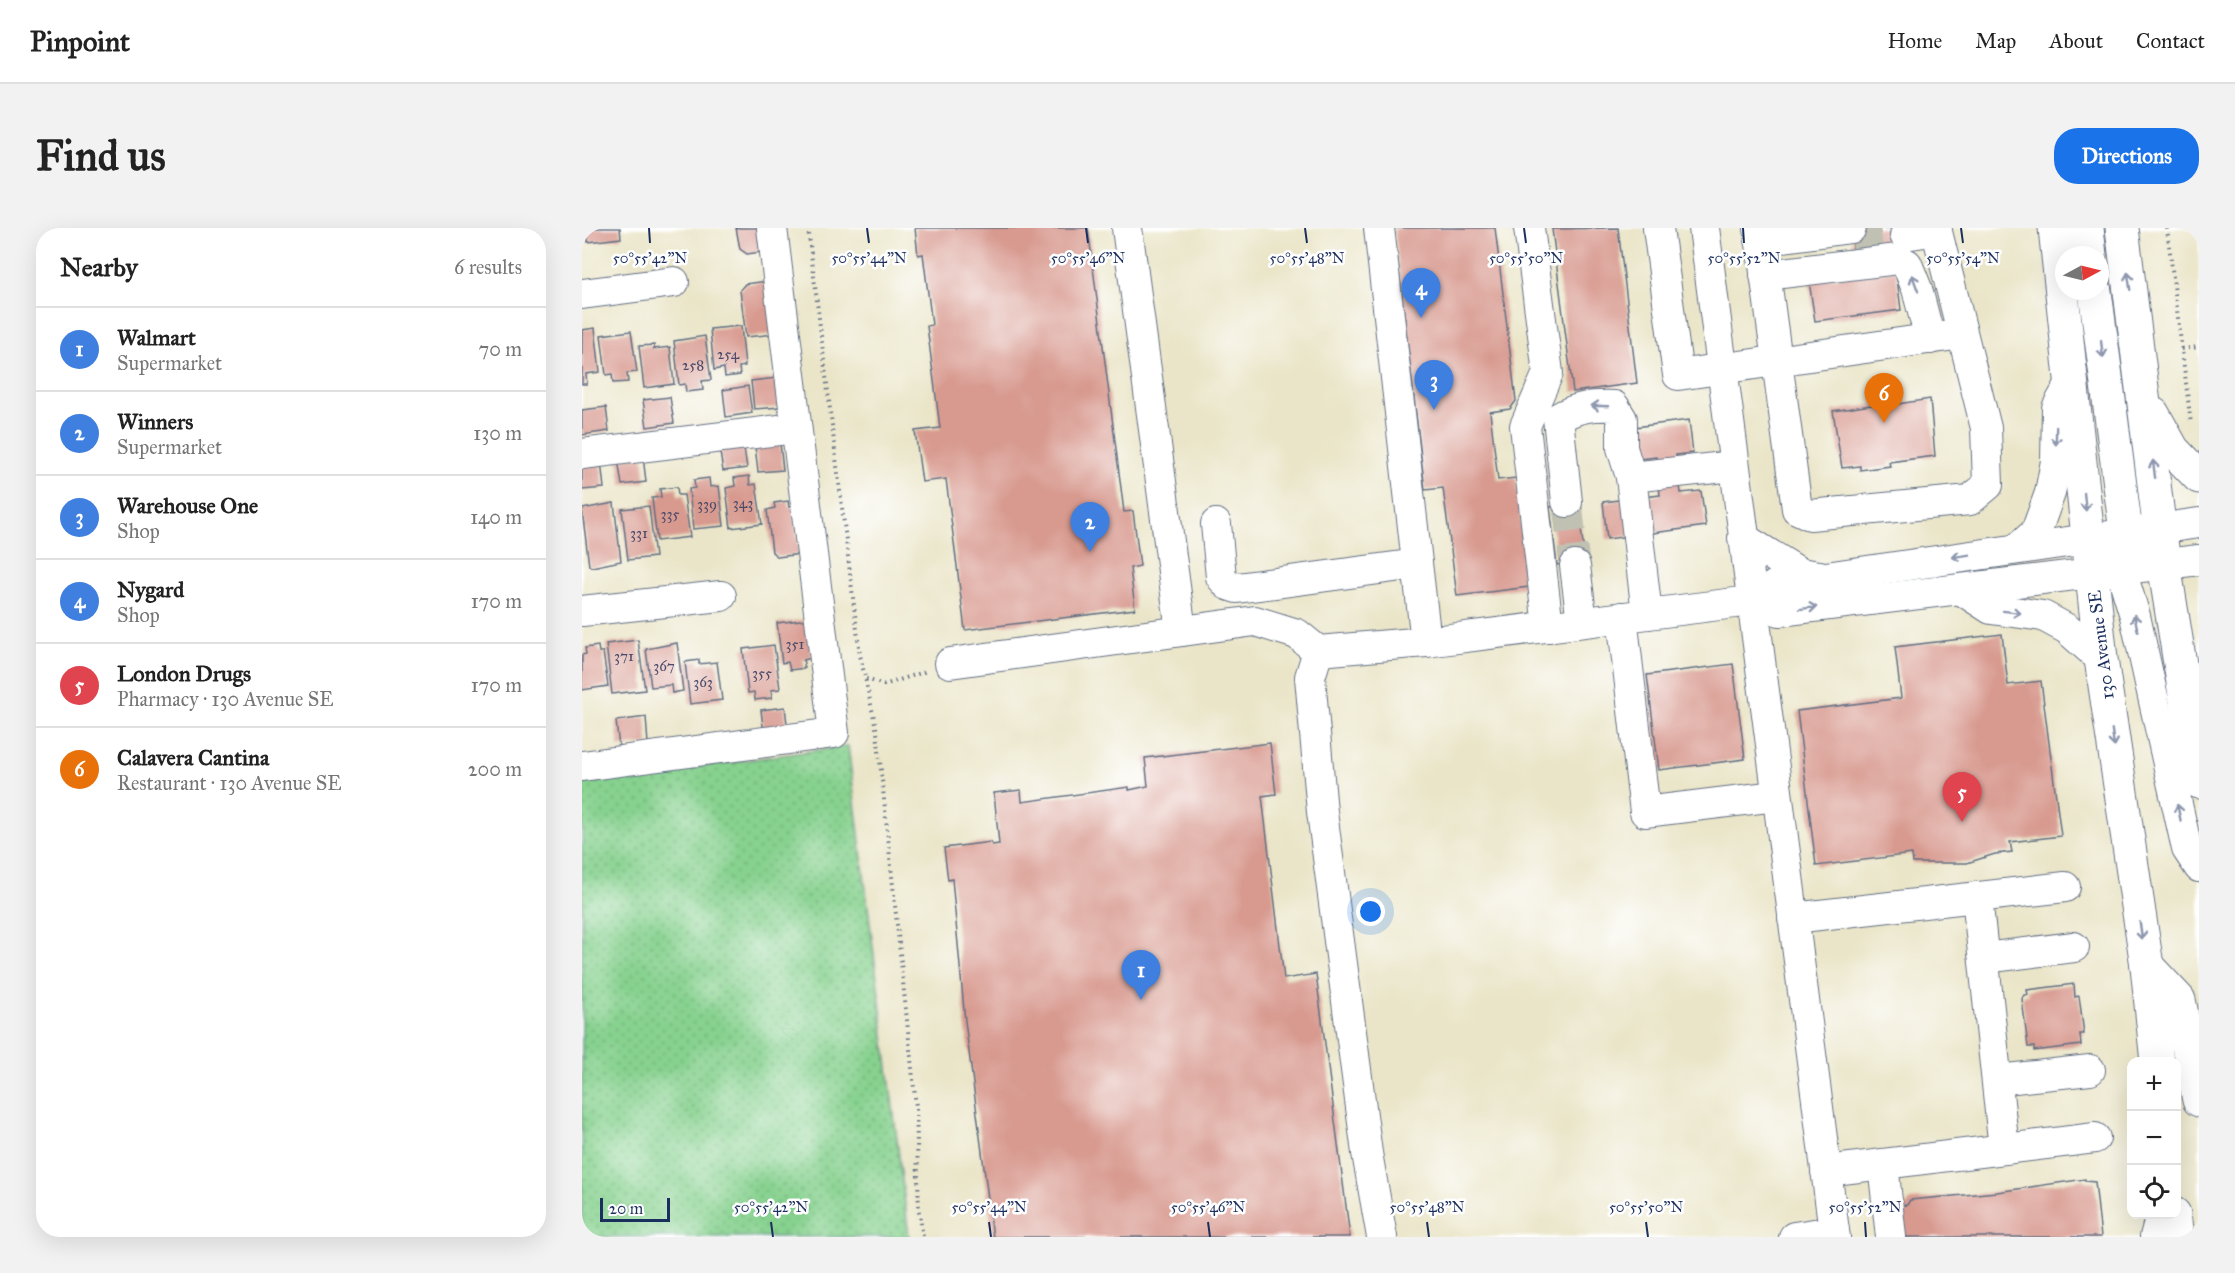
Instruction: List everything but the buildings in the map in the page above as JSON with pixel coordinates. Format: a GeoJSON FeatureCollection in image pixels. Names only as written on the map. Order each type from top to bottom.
{"type":"FeatureCollection","features":[{"type":"Feature","properties":{"kind":"main road","name":"130 Avenue SE"},"geometry":{"type":"LineString","coordinates":[[2055,228],[2089,538],[2107,572],[2101,659],[2146,966],[2156,1057]]}},
{"type":"Feature","properties":{"kind":"main road"},"geometry":{"type":"LineString","coordinates":[[2087,228],[2089,246]]}},
{"type":"Feature","properties":{"kind":"main road"},"geometry":{"type":"LineString","coordinates":[[2122,228],[2146,401],[2164,564],[2188,702],[2199,782]]}},
{"type":"Feature","properties":{"kind":"main road"},"geometry":{"type":"LineString","coordinates":[[2096,300],[2126,532],[2137,554],[2164,564]]}},
{"type":"Feature","properties":{"kind":"main road"},"geometry":{"type":"LineString","coordinates":[[2146,401],[2173,450],[2199,477]]}},
{"type":"Feature","properties":{"kind":"main road"},"geometry":{"type":"LineString","coordinates":[[2188,702],[2199,659]]}},
{"type":"Feature","properties":{"kind":"main road"},"geometry":{"type":"LineString","coordinates":[[2146,966],[2179,1000],[2199,1100]]}},
{"type":"Feature","properties":{"kind":"main road"},"geometry":{"type":"LineString","coordinates":[[2175,1219],[2177,1237]]}},
{"type":"Feature","properties":{"kind":"street"},"geometry":{"type":"LineString","coordinates":[[582,766],[834,733],[772,228]]}},
{"type":"Feature","properties":{"kind":"street"},"geometry":{"type":"LineString","coordinates":[[1127,228],[1181,631]]}},
{"type":"Feature","properties":{"kind":"street"},"geometry":{"type":"LineString","coordinates":[[1379,228],[1426,642]]}},
{"type":"Feature","properties":{"kind":"street"},"geometry":{"type":"LineString","coordinates":[[1529,228],[1548,373],[1525,426],[1548,627]]}},
{"type":"Feature","properties":{"kind":"street"},"geometry":{"type":"LineString","coordinates":[[1658,228],[1678,375],[1962,334]]}},
{"type":"Feature","properties":{"kind":"street"},"geometry":{"type":"LineString","coordinates":[[1704,228],[1834,1234],[1794,1237]]}},
{"type":"Feature","properties":{"kind":"street"},"geometry":{"type":"LineString","coordinates":[[1852,235],[1792,238],[1760,234],[1797,509],[1810,515],[1970,500],[1988,485],[1986,428],[1937,229],[1905,235]]}},
{"type":"Feature","properties":{"kind":"street"},"geometry":{"type":"LineString","coordinates":[[1765,275],[1898,259],[1907,264],[1917,289],[1930,339]]}},
{"type":"Feature","properties":{"kind":"street"},"geometry":{"type":"LineString","coordinates":[[582,294],[674,282]]}},
{"type":"Feature","properties":{"kind":"street"},"geometry":{"type":"LineString","coordinates":[[2019,547],[2036,531],[2050,493],[2056,461],[2057,408],[2072,381]]}},
{"type":"Feature","properties":{"kind":"street"},"geometry":{"type":"LineString","coordinates":[[1568,502],[1558,418],[1591,405],[1614,406],[1622,418],[1622,448],[1631,477],[1635,616],[1645,812],[1776,796]]}},
{"type":"Feature","properties":{"kind":"street"},"geometry":{"type":"LineString","coordinates":[[582,454],[796,428]]}},
{"type":"Feature","properties":{"kind":"street"},"geometry":{"type":"LineString","coordinates":[[1631,477],[1734,466]]}},
{"type":"Feature","properties":{"kind":"street"},"geometry":{"type":"LineString","coordinates":[[950,663],[1255,621],[1297,634],[1318,651],[1426,642],[1751,601],[1777,584],[2019,547],[2199,523]]}},
{"type":"Feature","properties":{"kind":"street"},"geometry":{"type":"LineString","coordinates":[[1216,524],[1221,578],[1228,585],[1237,588],[1417,564]]}},
{"type":"Feature","properties":{"kind":"street"},"geometry":{"type":"LineString","coordinates":[[1743,538],[1800,573],[1828,578]]}},
{"type":"Feature","properties":{"kind":"street"},"geometry":{"type":"LineString","coordinates":[[1751,601],[1780,611],[2199,560]]}},
{"type":"Feature","properties":{"kind":"street"},"geometry":{"type":"LineString","coordinates":[[1575,566],[1582,622]]}},
{"type":"Feature","properties":{"kind":"street"},"geometry":{"type":"LineString","coordinates":[[2107,572],[2135,616],[2187,849],[2199,867]]}},
{"type":"Feature","properties":{"kind":"street"},"geometry":{"type":"LineString","coordinates":[[1960,589],[1990,609],[2043,616],[2067,629],[2101,659]]}},
{"type":"Feature","properties":{"kind":"street"},"geometry":{"type":"LineString","coordinates":[[582,611],[720,596]]}},
{"type":"Feature","properties":{"kind":"street"},"geometry":{"type":"LineString","coordinates":[[1318,651],[1310,677],[1322,812],[1367,1153],[1382,1237]]}},
{"type":"Feature","properties":{"kind":"street"},"geometry":{"type":"LineString","coordinates":[[1793,918],[2065,888]]}},
{"type":"Feature","properties":{"kind":"street"},"geometry":{"type":"LineString","coordinates":[[1977,897],[2004,1149]]}},
{"type":"Feature","properties":{"kind":"street"},"geometry":{"type":"LineString","coordinates":[[1984,958],[2074,947]]}},
{"type":"Feature","properties":{"kind":"street"},"geometry":{"type":"LineString","coordinates":[[1997,1080],[2090,1070]]}},
{"type":"Feature","properties":{"kind":"street"},"geometry":{"type":"LineString","coordinates":[[1826,1171],[2095,1138]]}},
{"type":"Feature","properties":{"kind":"street"},"geometry":{"type":"LineString","coordinates":[[1882,1164],[1891,1237]]}},
{"type":"Feature","properties":{"kind":"street"},"geometry":{"type":"LineString","coordinates":[[2155,1237],[2160,1219]]}},
{"type":"Feature","properties":{"kind":"path"},"geometry":{"type":"LineString","coordinates":[[808,228],[858,644],[877,732],[916,1107],[919,1212],[923,1237]]}},
{"type":"Feature","properties":{"kind":"path"},"geometry":{"type":"LineString","coordinates":[[2167,228],[2192,430]]}},
{"type":"Feature","properties":{"kind":"path"},"geometry":{"type":"LineString","coordinates":[[2182,349],[2199,347]]}},
{"type":"Feature","properties":{"kind":"path"},"geometry":{"type":"LineString","coordinates":[[865,679],[884,685],[950,663]]}},
{"type":"Feature","properties":{"kind":"green space"},"geometry":{"type":"Polygon","coordinates":[[[848,746],[909,1237],[582,1237],[582,783],[848,746]]]}},
{"type":"Feature","properties":{"kind":"tunnel"},"geometry":{"type":"LineString","coordinates":[[1852,242],[1905,235]]}},
{"type":"Feature","properties":{"kind":"tunnel"},"geometry":{"type":"LineString","coordinates":[[1567,502],[1575,566]]}},
{"type":"Feature","properties":{"kind":"place","name":"Nygard"},"geometry":{"type":"Point","coordinates":[1421,318]}},
{"type":"Feature","properties":{"kind":"place","name":"Warehouse One"},"geometry":{"type":"Point","coordinates":[1434,410]}},
{"type":"Feature","properties":{"kind":"place","name":"Calavera Cantina"},"geometry":{"type":"Point","coordinates":[1884,423]}},
{"type":"Feature","properties":{"kind":"place","name":"Winners"},"geometry":{"type":"Point","coordinates":[1090,552]}},
{"type":"Feature","properties":{"kind":"place","name":"London Drugs"},"geometry":{"type":"Point","coordinates":[1962,822]}},
{"type":"Feature","properties":{"kind":"place","name":"Walmart"},"geometry":{"type":"Point","coordinates":[1141,1000]}}]}
